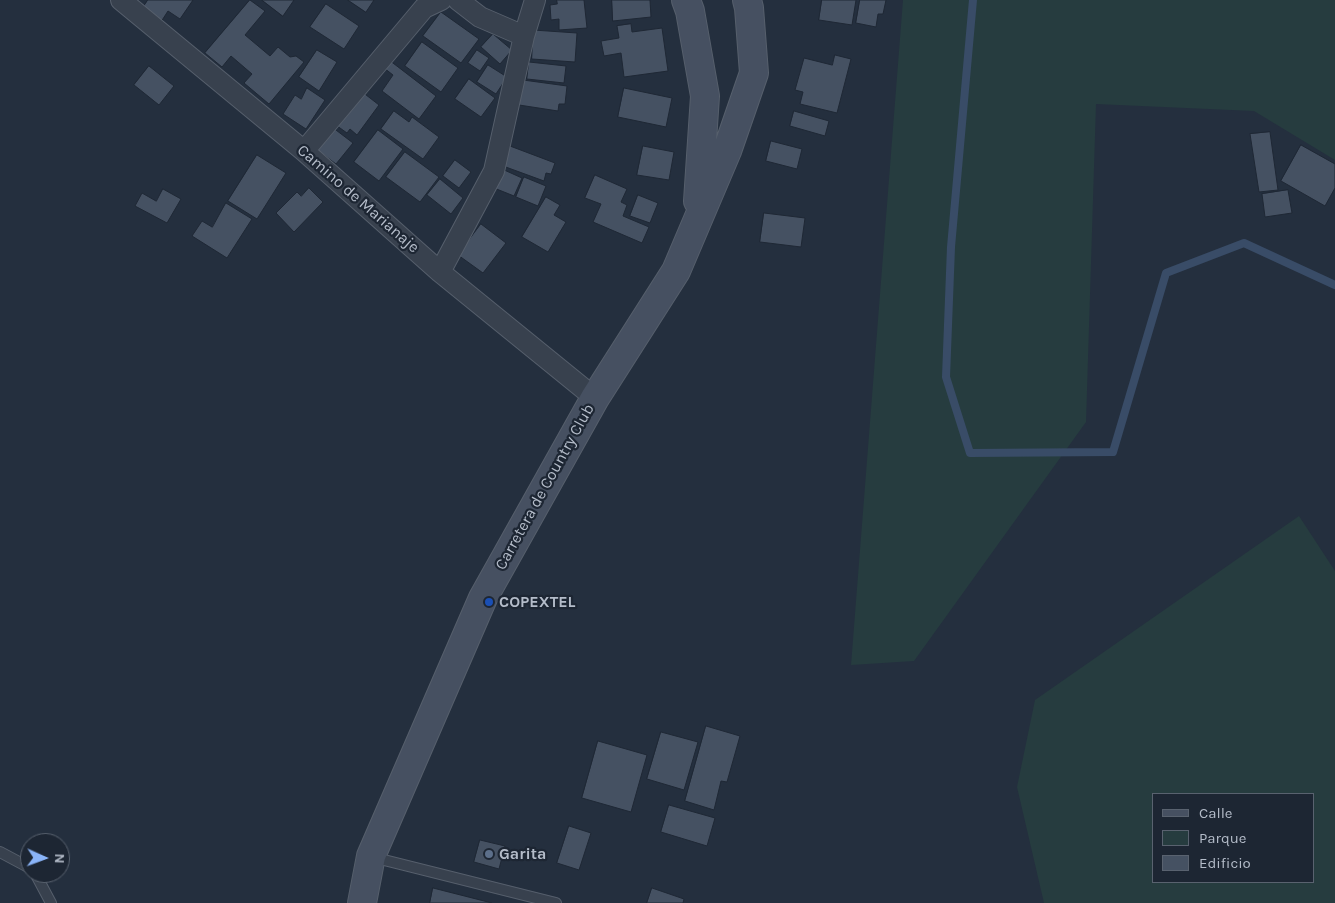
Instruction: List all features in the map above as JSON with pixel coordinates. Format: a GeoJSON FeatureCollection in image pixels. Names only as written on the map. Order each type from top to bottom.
{"type":"FeatureCollection","features":[{"type":"Feature","properties":{"kind":"street","name":"Camino de Marianaje"},"geometry":{"type":"LineString","coordinates":[[121,0],[304,151],[440,272],[595,398]]}},
{"type":"Feature","properties":{"kind":"street"},"geometry":{"type":"LineString","coordinates":[[304,151],[424,8],[442,0]]}},
{"type":"Feature","properties":{"kind":"street"},"geometry":{"type":"LineString","coordinates":[[458,0],[480,17],[524,36]]}},
{"type":"Feature","properties":{"kind":"street"},"geometry":{"type":"LineString","coordinates":[[440,272],[494,170],[524,36],[535,0]]}},
{"type":"Feature","properties":{"kind":"street","name":"Carretera de Country Club"},"geometry":{"type":"LineString","coordinates":[[686,0],[690,11],[705,96],[697,223]]}},
{"type":"Feature","properties":{"kind":"street","name":"Carretera de Country Club"},"geometry":{"type":"LineString","coordinates":[[362,903],[371,856],[484,598],[595,398],[676,271],[697,223],[727,151],[754,73],[747,0]]}},
{"type":"Feature","properties":{"kind":"lane"},"geometry":{"type":"LineString","coordinates":[[0,852],[20,863]]}},
{"type":"Feature","properties":{"kind":"lane"},"geometry":{"type":"LineString","coordinates":[[371,856],[556,903]]}},
{"type":"Feature","properties":{"kind":"lane"},"geometry":{"type":"LineString","coordinates":[[40,883],[51,903]]}},
{"type":"Feature","properties":{"kind":"green space"},"geometry":{"type":"Polygon","coordinates":[[[903,0],[1335,0],[1335,160],[1254,111],[1096,104],[1086,422],[914,661],[851,665],[903,0]]]}},
{"type":"Feature","properties":{"kind":"green space"},"geometry":{"type":"Polygon","coordinates":[[[1299,516],[1335,571],[1335,903],[1044,903],[1017,787],[1035,700],[1299,516]]]}},
{"type":"Feature","properties":{"kind":"building"},"geometry":{"type":"Polygon","coordinates":[[[148,0],[193,0],[180,19],[168,11],[159,25],[140,12],[148,0]]]}},
{"type":"Feature","properties":{"kind":"building"},"geometry":{"type":"Polygon","coordinates":[[[250,0],[265,11],[245,35],[270,56],[278,47],[290,57],[296,56],[304,62],[269,104],[244,83],[252,74],[231,56],[222,67],[205,53],[250,0]]]}},
{"type":"Feature","properties":{"kind":"building"},"geometry":{"type":"Polygon","coordinates":[[[262,0],[294,0],[283,16],[262,0]]]}},
{"type":"Feature","properties":{"kind":"building"},"geometry":{"type":"Polygon","coordinates":[[[348,0],[374,0],[366,12],[348,0]]]}},
{"type":"Feature","properties":{"kind":"building"},"geometry":{"type":"Polygon","coordinates":[[[557,0],[584,0],[587,28],[559,30],[559,19],[551,20],[550,5],[557,4],[557,0]]]}},
{"type":"Feature","properties":{"kind":"building"},"geometry":{"type":"Polygon","coordinates":[[[612,0],[650,0],[651,17],[613,21],[612,0]]]}},
{"type":"Feature","properties":{"kind":"building"},"geometry":{"type":"Polygon","coordinates":[[[822,0],[856,0],[852,25],[819,20],[822,0]]]}},
{"type":"Feature","properties":{"kind":"building"},"geometry":{"type":"Polygon","coordinates":[[[860,0],[886,0],[883,14],[878,14],[876,27],[856,23],[860,0]]]}},
{"type":"Feature","properties":{"kind":"building"},"geometry":{"type":"Polygon","coordinates":[[[326,4],[359,26],[344,49],[310,27],[326,4]]]}},
{"type":"Feature","properties":{"kind":"building"},"geometry":{"type":"Polygon","coordinates":[[[441,12],[479,39],[461,63],[423,36],[441,12]]]}},
{"type":"Feature","properties":{"kind":"building"},"geometry":{"type":"Polygon","coordinates":[[[631,24],[632,32],[662,28],[668,71],[624,77],[621,53],[604,56],[601,41],[619,38],[617,26],[631,24]]]}},
{"type":"Feature","properties":{"kind":"building"},"geometry":{"type":"Polygon","coordinates":[[[533,30],[577,33],[575,62],[532,59],[533,30]]]}},
{"type":"Feature","properties":{"kind":"building"},"geometry":{"type":"Polygon","coordinates":[[[493,34],[512,50],[500,64],[481,47],[493,34]]]}},
{"type":"Feature","properties":{"kind":"building"},"geometry":{"type":"Polygon","coordinates":[[[422,42],[458,68],[441,92],[405,66],[422,42]]]}},
{"type":"Feature","properties":{"kind":"building"},"geometry":{"type":"Polygon","coordinates":[[[317,50],[337,62],[319,91],[299,77],[317,50]]]}},
{"type":"Feature","properties":{"kind":"building"},"geometry":{"type":"Polygon","coordinates":[[[477,50],[489,58],[480,71],[468,63],[477,50]]]}},
{"type":"Feature","properties":{"kind":"building"},"geometry":{"type":"Polygon","coordinates":[[[835,55],[851,59],[837,113],[800,104],[803,92],[795,90],[804,58],[832,65],[835,55]]]}},
{"type":"Feature","properties":{"kind":"building"},"geometry":{"type":"Polygon","coordinates":[[[389,60],[436,96],[419,119],[382,91],[393,75],[384,68],[389,60]]]}},
{"type":"Feature","properties":{"kind":"building"},"geometry":{"type":"Polygon","coordinates":[[[529,62],[566,66],[564,83],[527,79],[529,62]]]}},
{"type":"Feature","properties":{"kind":"building"},"geometry":{"type":"Polygon","coordinates":[[[488,65],[507,77],[496,94],[477,82],[488,65]]]}},
{"type":"Feature","properties":{"kind":"building"},"geometry":{"type":"Polygon","coordinates":[[[149,66],[174,86],[159,105],[134,85],[149,66]]]}},
{"type":"Feature","properties":{"kind":"building"},"geometry":{"type":"Polygon","coordinates":[[[469,79],[495,98],[481,117],[455,99],[469,79]]]}},
{"type":"Feature","properties":{"kind":"building"},"geometry":{"type":"Polygon","coordinates":[[[523,80],[567,86],[565,104],[559,104],[558,111],[519,105],[523,80]]]}},
{"type":"Feature","properties":{"kind":"building"},"geometry":{"type":"Polygon","coordinates":[[[307,88],[325,100],[306,129],[283,114],[295,95],[301,99],[307,88]]]}},
{"type":"Feature","properties":{"kind":"building"},"geometry":{"type":"Polygon","coordinates":[[[624,88],[672,98],[666,127],[618,117],[624,88]]]}},
{"type":"Feature","properties":{"kind":"building"},"geometry":{"type":"Polygon","coordinates":[[[361,91],[379,105],[357,135],[350,129],[347,133],[333,123],[361,91]]]}},
{"type":"Feature","properties":{"kind":"building"},"geometry":{"type":"Polygon","coordinates":[[[394,111],[409,122],[412,117],[439,137],[423,159],[381,129],[394,111]]]}},
{"type":"Feature","properties":{"kind":"building"},"geometry":{"type":"Polygon","coordinates":[[[794,111],[829,121],[825,136],[790,126],[794,111]]]}},
{"type":"Feature","properties":{"kind":"building"},"geometry":{"type":"Polygon","coordinates":[[[332,127],[353,143],[336,164],[316,149],[332,127]]]}},
{"type":"Feature","properties":{"kind":"building"},"geometry":{"type":"Polygon","coordinates":[[[378,130],[403,149],[379,181],[354,162],[378,130]]]}},
{"type":"Feature","properties":{"kind":"building"},"geometry":{"type":"Polygon","coordinates":[[[1270,132],[1278,190],[1259,192],[1250,134],[1270,132]]]}},
{"type":"Feature","properties":{"kind":"building"},"geometry":{"type":"Polygon","coordinates":[[[771,141],[802,149],[797,169],[766,161],[771,141]]]}},
{"type":"Feature","properties":{"kind":"building"},"geometry":{"type":"Polygon","coordinates":[[[1301,145],[1335,164],[1335,188],[1325,206],[1281,181],[1301,145]]]}},
{"type":"Feature","properties":{"kind":"building"},"geometry":{"type":"Polygon","coordinates":[[[510,146],[555,163],[551,174],[546,173],[544,181],[503,166],[510,146]]]}},
{"type":"Feature","properties":{"kind":"building"},"geometry":{"type":"Polygon","coordinates":[[[643,146],[674,152],[669,180],[637,175],[643,146]]]}},
{"type":"Feature","properties":{"kind":"building"},"geometry":{"type":"Polygon","coordinates":[[[405,152],[439,177],[420,202],[386,177],[405,152]]]}},
{"type":"Feature","properties":{"kind":"building"},"geometry":{"type":"Polygon","coordinates":[[[257,155],[286,173],[257,219],[228,201],[257,155]]]}},
{"type":"Feature","properties":{"kind":"building"},"geometry":{"type":"Polygon","coordinates":[[[455,160],[471,172],[459,188],[443,176],[455,160]]]}},
{"type":"Feature","properties":{"kind":"building"},"geometry":{"type":"Polygon","coordinates":[[[502,169],[522,178],[514,196],[494,188],[502,169]]]}},
{"type":"Feature","properties":{"kind":"building"},"geometry":{"type":"Polygon","coordinates":[[[595,175],[627,189],[621,202],[627,205],[623,216],[649,227],[642,243],[593,222],[601,204],[585,198],[595,175]]]}},
{"type":"Feature","properties":{"kind":"building"},"geometry":{"type":"Polygon","coordinates":[[[524,177],[546,186],[538,206],[516,197],[524,177]]]}},
{"type":"Feature","properties":{"kind":"building"},"geometry":{"type":"Polygon","coordinates":[[[440,179],[463,198],[451,214],[427,195],[440,179]]]}},
{"type":"Feature","properties":{"kind":"building"},"geometry":{"type":"Polygon","coordinates":[[[309,188],[323,202],[294,232],[276,213],[297,192],[301,196],[309,188]]]}},
{"type":"Feature","properties":{"kind":"building"},"geometry":{"type":"Polygon","coordinates":[[[163,189],[181,199],[167,223],[135,206],[142,193],[156,201],[163,189]]]}},
{"type":"Feature","properties":{"kind":"building"},"geometry":{"type":"Polygon","coordinates":[[[1288,190],[1292,213],[1265,217],[1262,194],[1288,190]]]}},
{"type":"Feature","properties":{"kind":"building"},"geometry":{"type":"Polygon","coordinates":[[[638,195],[658,203],[650,223],[630,216],[638,195]]]}},
{"type":"Feature","properties":{"kind":"building"},"geometry":{"type":"Polygon","coordinates":[[[546,197],[560,205],[554,215],[566,222],[548,252],[522,237],[546,197]]]}},
{"type":"Feature","properties":{"kind":"building"},"geometry":{"type":"Polygon","coordinates":[[[226,203],[252,219],[227,258],[192,236],[202,221],[212,227],[226,203]]]}},
{"type":"Feature","properties":{"kind":"building"},"geometry":{"type":"Polygon","coordinates":[[[764,213],[805,218],[801,247],[760,242],[764,213]]]}},
{"type":"Feature","properties":{"kind":"building"},"geometry":{"type":"Polygon","coordinates":[[[481,224],[506,243],[483,273],[458,255],[481,224]]]}},
{"type":"Feature","properties":{"kind":"building"},"geometry":{"type":"Polygon","coordinates":[[[706,726],[740,736],[727,782],[721,781],[714,810],[685,801],[706,726]]]}},
{"type":"Feature","properties":{"kind":"building"},"geometry":{"type":"Polygon","coordinates":[[[661,732],[698,742],[684,790],[647,779],[661,732]]]}},
{"type":"Feature","properties":{"kind":"building"},"geometry":{"type":"Polygon","coordinates":[[[598,741],[647,755],[631,812],[582,798],[598,741]]]}},
{"type":"Feature","properties":{"kind":"building"},"geometry":{"type":"Polygon","coordinates":[[[669,805],[715,818],[707,846],[661,832],[669,805]]]}},
{"type":"Feature","properties":{"kind":"building"},"geometry":{"type":"Polygon","coordinates":[[[569,826],[591,833],[579,870],[557,863],[569,826]]]}},
{"type":"Feature","properties":{"kind":"building","name":"Garita"},"geometry":{"type":"Polygon","coordinates":[[[480,840],[505,846],[499,869],[474,862],[480,840]]]}},
{"type":"Feature","properties":{"kind":"building"},"geometry":{"type":"Polygon","coordinates":[[[433,888],[492,903],[430,903],[433,888]]]}},
{"type":"Feature","properties":{"kind":"building"},"geometry":{"type":"Polygon","coordinates":[[[652,888],[684,899],[683,903],[647,903],[652,888]]]}},
{"type":"Feature","properties":{"kind":"waterway"},"geometry":{"type":"LineString","coordinates":[[973,0],[951,247],[946,377],[970,453],[1113,452],[1166,273],[1244,243],[1335,285]]}},
{"type":"Feature","properties":{"kind":"place","name":"COPEXTEL"},"geometry":{"type":"Point","coordinates":[489,602]}},
{"type":"Feature","properties":{"kind":"place","name":"Garita"},"geometry":{"type":"Point","coordinates":[489,854]}}]}
